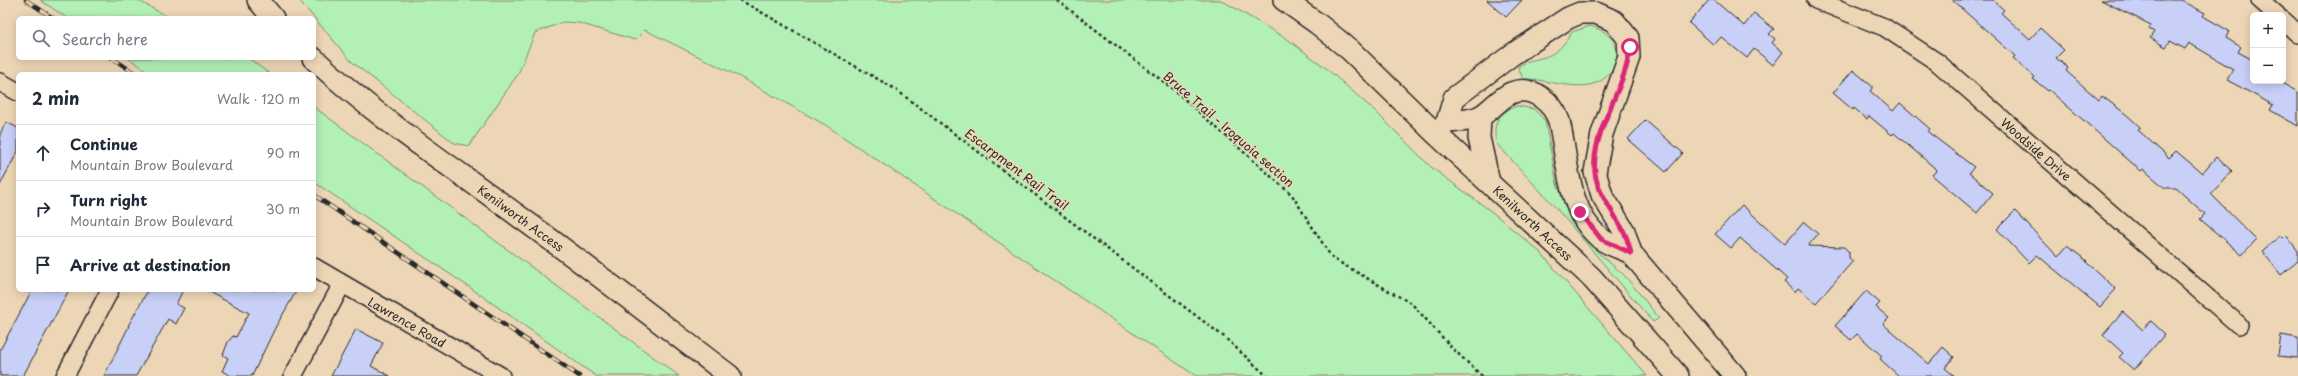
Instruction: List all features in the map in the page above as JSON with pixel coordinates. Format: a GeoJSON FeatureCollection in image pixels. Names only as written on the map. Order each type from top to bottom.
{"type":"FeatureCollection","features":[{"type":"Feature","properties":{"kind":"main road"},"geometry":{"type":"LineString","coordinates":[[258,0],[271,16]]}},
{"type":"Feature","properties":{"kind":"main road","name":"Kenilworth Access"},"geometry":{"type":"LineString","coordinates":[[1284,0],[1318,24],[1380,79],[1441,128],[1489,182],[1591,277],[1678,376]]}},
{"type":"Feature","properties":{"kind":"main road"},"geometry":{"type":"LineString","coordinates":[[1441,128],[1454,98],[1513,54],[1568,18],[1580,14],[1596,13],[1614,21],[1628,38],[1629,57],[1602,134],[1596,156],[1595,172],[1602,195],[1624,231],[1631,253],[1735,376]]}},
{"type":"Feature","properties":{"kind":"main road","name":"Kenilworth Access"},"geometry":{"type":"LineString","coordinates":[[315,60],[340,84],[383,117],[544,234],[730,376]]}},
{"type":"Feature","properties":{"kind":"main road"},"geometry":{"type":"LineString","coordinates":[[1441,128],[1480,116],[1511,93],[1534,93],[1548,102],[1555,110],[1559,121],[1572,192],[1580,212],[1601,239],[1631,253]]}},
{"type":"Feature","properties":{"kind":"main road"},"geometry":{"type":"LineString","coordinates":[[1480,116],[1479,138],[1489,182]]}},
{"type":"Feature","properties":{"kind":"street","name":"Woodside Drive"},"geometry":{"type":"LineString","coordinates":[[1816,0],[1884,27],[1937,62],[2239,325]]}},
{"type":"Feature","properties":{"kind":"street"},"geometry":{"type":"LineString","coordinates":[[2260,0],[2274,12]]}},
{"type":"Feature","properties":{"kind":"street"},"geometry":{"type":"LineString","coordinates":[[2286,23],[2298,34]]}},
{"type":"Feature","properties":{"kind":"street"},"geometry":{"type":"LineString","coordinates":[[0,82],[16,91]]}},
{"type":"Feature","properties":{"kind":"street","name":"Lawrence Road"},"geometry":{"type":"LineString","coordinates":[[316,268],[501,376]]}},
{"type":"Feature","properties":{"kind":"street"},"geometry":{"type":"LineString","coordinates":[[293,376],[342,284]]}},
{"type":"Feature","properties":{"kind":"street"},"geometry":{"type":"LineString","coordinates":[[64,376],[109,292]]}},
{"type":"Feature","properties":{"kind":"path","name":"Escarpment Rail Trail"},"geometry":{"type":"LineString","coordinates":[[740,0],[895,89],[1223,336],[1267,376]]}},
{"type":"Feature","properties":{"kind":"path","name":"Bruce Trail - Iroquoia section"},"geometry":{"type":"LineString","coordinates":[[1057,0],[1173,89],[1292,196],[1332,258],[1412,304],[1482,376]]}},
{"type":"Feature","properties":{"kind":"green space"},"geometry":{"type":"Polygon","coordinates":[[[40,0],[137,0],[166,16],[64,16],[40,0]]]}},
{"type":"Feature","properties":{"kind":"green space"},"geometry":{"type":"Polygon","coordinates":[[[299,0],[1221,0],[1287,39],[1326,68],[1376,112],[1431,167],[1492,212],[1541,253],[1647,376],[1196,376],[827,126],[738,76],[645,30],[635,40],[579,23],[563,22],[535,33],[518,74],[469,146],[454,143],[351,61],[316,20],[316,16],[313,16],[299,0]]]}},
{"type":"Feature","properties":{"kind":"green space"},"geometry":{"type":"Polygon","coordinates":[[[1590,26],[1607,34],[1615,44],[1617,52],[1614,67],[1602,80],[1581,86],[1523,79],[1518,67],[1527,62],[1546,57],[1556,52],[1572,32],[1590,26]]]}},
{"type":"Feature","properties":{"kind":"green space"},"geometry":{"type":"Polygon","coordinates":[[[131,60],[251,60],[267,72],[149,72],[131,60]]]}},
{"type":"Feature","properties":{"kind":"green space"},"geometry":{"type":"Polygon","coordinates":[[[1517,106],[1534,109],[1545,121],[1557,184],[1572,223],[1592,247],[1626,277],[1659,318],[1653,322],[1556,208],[1497,144],[1495,131],[1498,120],[1505,112],[1517,106]]]}},
{"type":"Feature","properties":{"kind":"green space"},"geometry":{"type":"Polygon","coordinates":[[[316,108],[679,376],[596,376],[472,289],[316,183],[316,108]]]}},
{"type":"Feature","properties":{"kind":"building"},"geometry":{"type":"Polygon","coordinates":[[[1487,0],[1522,0],[1506,17],[1487,0]]]}},
{"type":"Feature","properties":{"kind":"building"},"geometry":{"type":"Polygon","coordinates":[[[1709,0],[1714,0],[1744,26],[1754,13],[1774,29],[1769,34],[1775,39],[1772,43],[1783,52],[1773,65],[1754,49],[1747,58],[1721,37],[1714,45],[1689,23],[1709,0]]]}},
{"type":"Feature","properties":{"kind":"building"},"geometry":{"type":"Polygon","coordinates":[[[1952,0],[1993,0],[2004,10],[2001,13],[2030,39],[2040,28],[2064,50],[2056,58],[2068,68],[2066,71],[2099,100],[2102,96],[2127,115],[2141,128],[2138,130],[2169,158],[2176,151],[2202,173],[2216,157],[2232,171],[2211,194],[2256,240],[2242,255],[2200,219],[2205,214],[2176,188],[2165,188],[2143,169],[2141,171],[2049,90],[2048,91],[2033,79],[2035,77],[2013,58],[2015,56],[1952,0]]]}},
{"type":"Feature","properties":{"kind":"building"},"geometry":{"type":"Polygon","coordinates":[[[2101,0],[2181,0],[2205,13],[2203,16],[2229,31],[2226,38],[2241,47],[2238,52],[2250,58],[2250,84],[2283,84],[2298,92],[2298,126],[2270,110],[2273,105],[2227,80],[2233,69],[2189,43],[2185,49],[2170,41],[2166,47],[2150,38],[2154,32],[2149,29],[2151,25],[2101,0]]]}},
{"type":"Feature","properties":{"kind":"building"},"geometry":{"type":"Polygon","coordinates":[[[1853,70],[1873,87],[1870,91],[1893,111],[1900,103],[1930,129],[1928,132],[1974,167],[1969,173],[1993,193],[1977,213],[1932,175],[1937,170],[1894,133],[1892,135],[1869,116],[1867,119],[1854,108],[1853,110],[1833,93],[1853,70]]]}},
{"type":"Feature","properties":{"kind":"building"},"geometry":{"type":"Polygon","coordinates":[[[1645,120],[1683,153],[1666,172],[1628,139],[1645,120]]]}},
{"type":"Feature","properties":{"kind":"building"},"geometry":{"type":"Polygon","coordinates":[[[6,122],[16,127],[16,155],[0,185],[0,134],[6,122]]]}},
{"type":"Feature","properties":{"kind":"building"},"geometry":{"type":"Polygon","coordinates":[[[1742,205],[1785,244],[1804,222],[1818,234],[1808,246],[1844,247],[1849,252],[1849,258],[1853,261],[1816,303],[1798,288],[1795,292],[1784,282],[1787,279],[1740,238],[1731,248],[1715,234],[1742,205]]]}},
{"type":"Feature","properties":{"kind":"building"},"geometry":{"type":"Polygon","coordinates":[[[2015,211],[2058,257],[2067,246],[2087,261],[2086,262],[2116,289],[2100,307],[2037,255],[2029,263],[1997,229],[2015,211]]]}},
{"type":"Feature","properties":{"kind":"building"},"geometry":{"type":"Polygon","coordinates":[[[2286,235],[2298,251],[2298,261],[2281,275],[2262,251],[2280,236],[2282,238],[2286,235]]]}},
{"type":"Feature","properties":{"kind":"building"},"geometry":{"type":"Polygon","coordinates":[[[1866,291],[1880,303],[1876,307],[1889,318],[1883,324],[1929,364],[1943,347],[1954,357],[1945,368],[1954,376],[1899,376],[1880,359],[1882,356],[1857,334],[1851,340],[1835,326],[1866,291]]]}},
{"type":"Feature","properties":{"kind":"building"},"geometry":{"type":"Polygon","coordinates":[[[31,292],[68,292],[23,376],[0,376],[0,350],[31,292]]]}},
{"type":"Feature","properties":{"kind":"building"},"geometry":{"type":"Polygon","coordinates":[[[147,292],[182,292],[176,304],[184,308],[176,324],[168,319],[136,376],[104,376],[128,326],[147,292]]]}},
{"type":"Feature","properties":{"kind":"building"},"geometry":{"type":"Polygon","coordinates":[[[209,292],[296,292],[275,328],[252,376],[231,376],[222,371],[228,358],[223,355],[228,342],[233,336],[236,337],[249,313],[209,292]]]}},
{"type":"Feature","properties":{"kind":"building"},"geometry":{"type":"Polygon","coordinates":[[[2123,312],[2143,330],[2151,321],[2165,334],[2134,370],[2119,357],[2123,353],[2103,335],[2123,312]]]}},
{"type":"Feature","properties":{"kind":"building"},"geometry":{"type":"Polygon","coordinates":[[[356,329],[383,343],[371,366],[390,376],[331,376],[356,329]]]}},
{"type":"Feature","properties":{"kind":"building"},"geometry":{"type":"Polygon","coordinates":[[[2281,335],[2298,338],[2298,358],[2278,356],[2281,335]]]}},
{"type":"Feature","properties":{"kind":"railway"},"geometry":{"type":"LineString","coordinates":[[26,0],[50,16]]}},
{"type":"Feature","properties":{"kind":"railway"},"geometry":{"type":"LineString","coordinates":[[115,60],[133,72]]}},
{"type":"Feature","properties":{"kind":"railway"},"geometry":{"type":"LineString","coordinates":[[316,196],[579,376]]}},
{"type":"Feature","properties":{"kind":"route"},"geometry":{"type":"LineString","coordinates":[[1580,212],[1590,228],[1601,239],[1631,253],[1624,231],[1602,195],[1595,172],[1598,145],[1626,68],[1630,47]]}}]}
